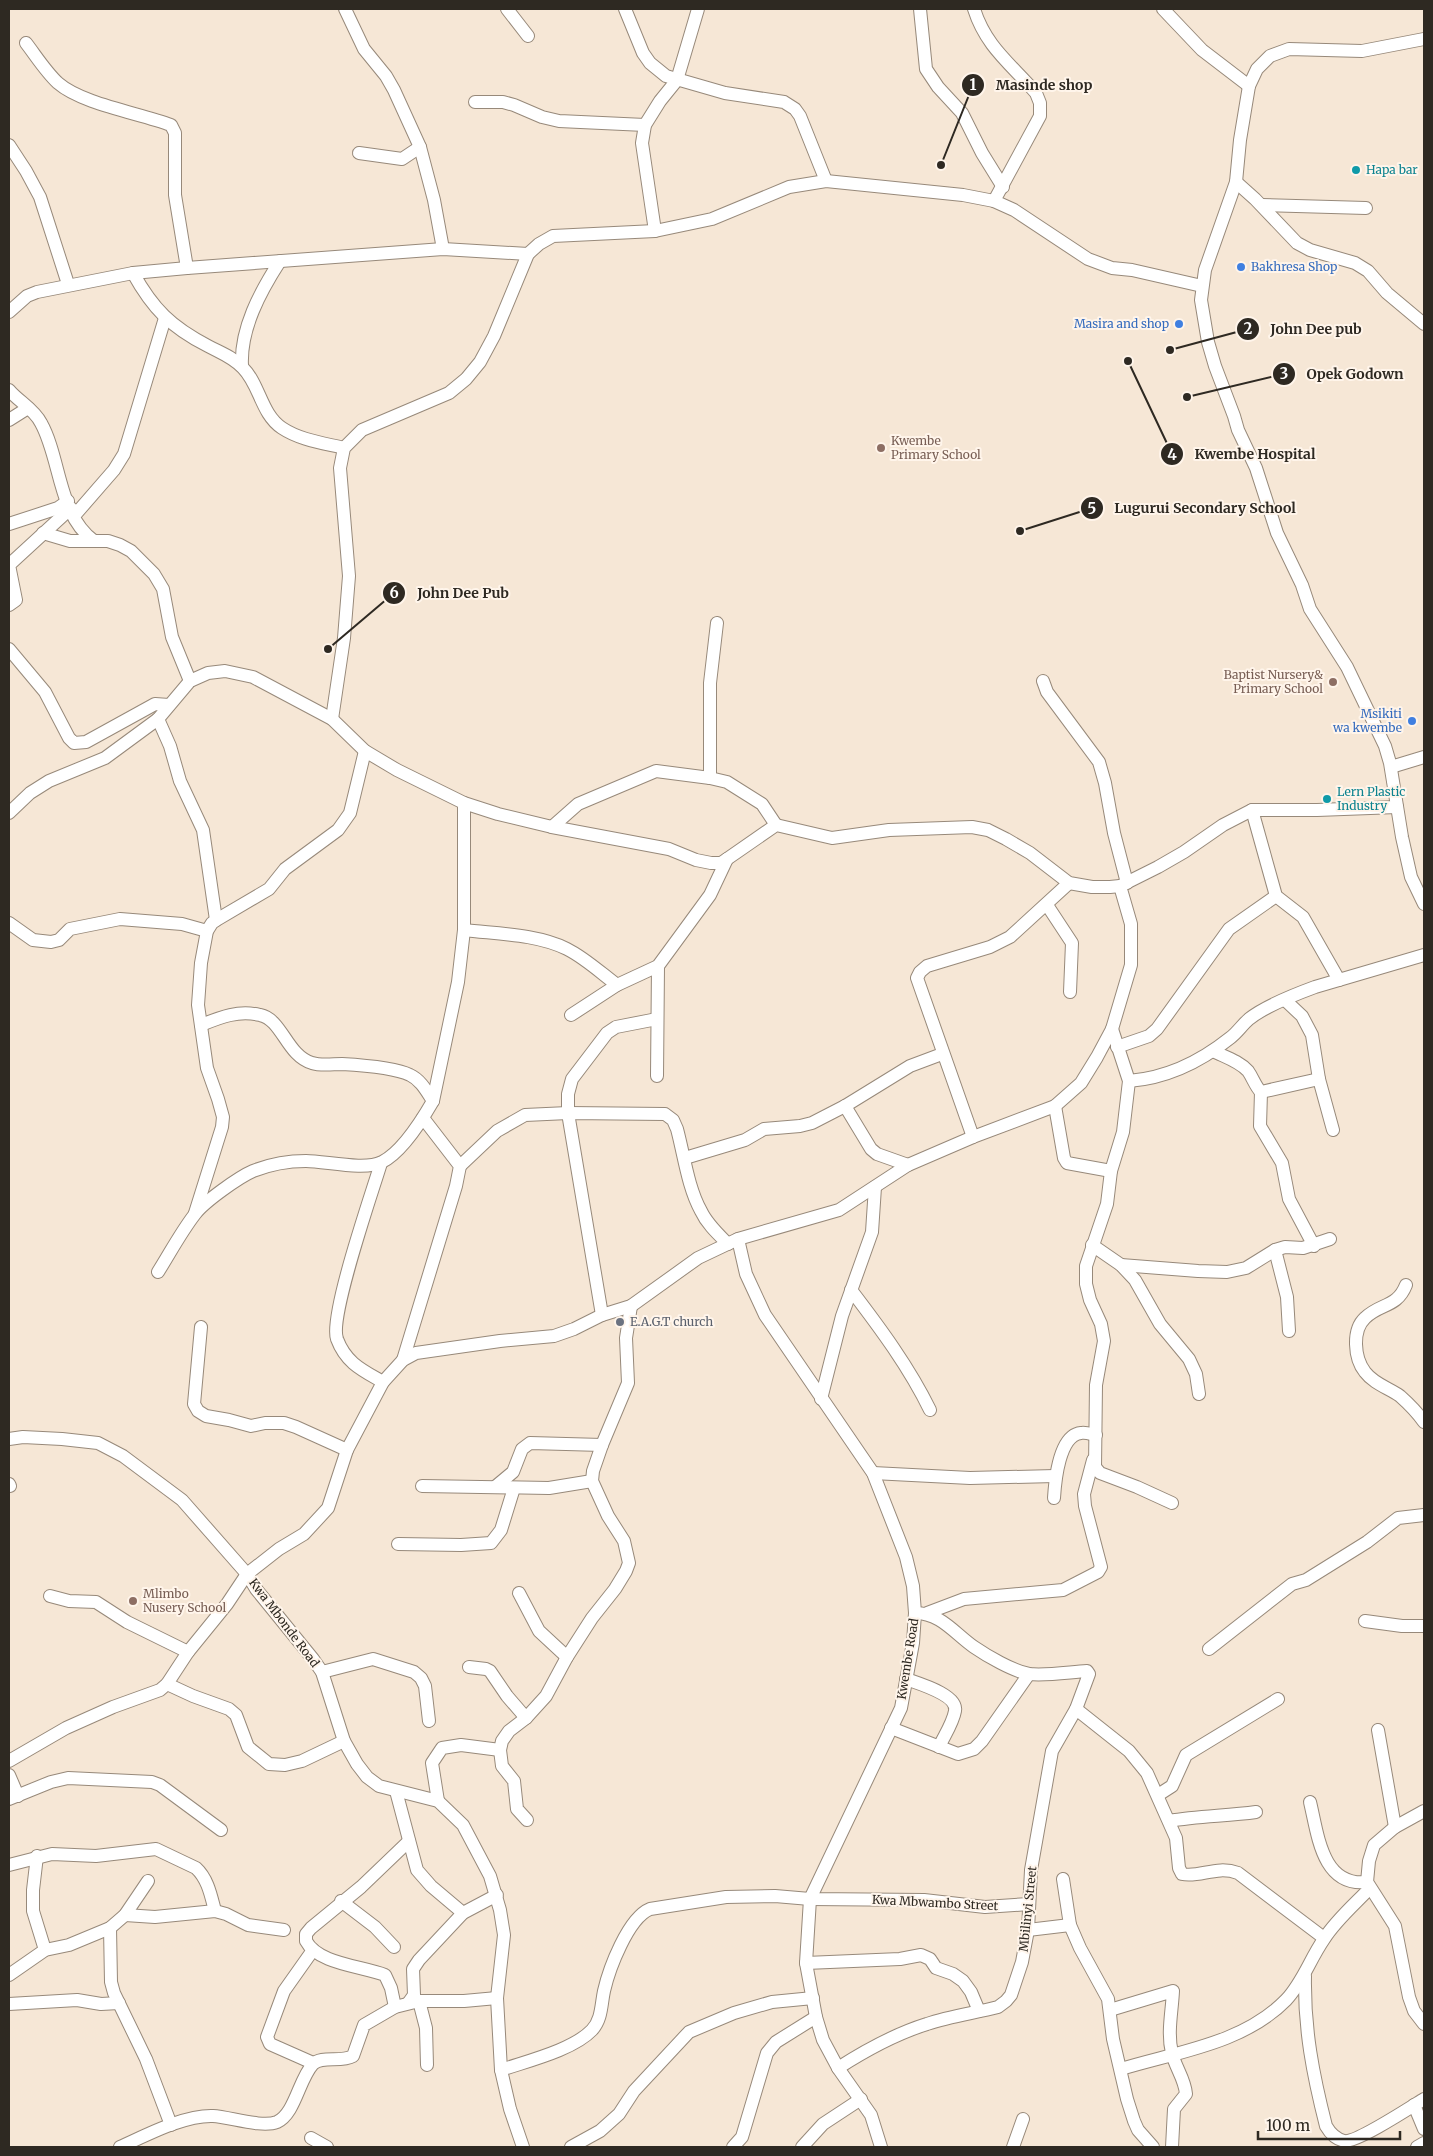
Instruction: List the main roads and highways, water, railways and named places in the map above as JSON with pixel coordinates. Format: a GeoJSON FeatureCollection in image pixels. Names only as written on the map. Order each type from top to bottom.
{"type":"FeatureCollection","features":[{"type":"Feature","properties":{"kind":"place","name":"Masinde shop"},"geometry":{"type":"Point","coordinates":[941,165]}},
{"type":"Feature","properties":{"kind":"place","name":"Hapa bar"},"geometry":{"type":"Point","coordinates":[1356,170]}},
{"type":"Feature","properties":{"kind":"place","name":"Bakhresa Shop"},"geometry":{"type":"Point","coordinates":[1241,267]}},
{"type":"Feature","properties":{"kind":"place","name":"Masira and shop"},"geometry":{"type":"Point","coordinates":[1179,324]}},
{"type":"Feature","properties":{"kind":"place","name":"John Dee pub"},"geometry":{"type":"Point","coordinates":[1170,350]}},
{"type":"Feature","properties":{"kind":"place","name":"Kwembe Hospital"},"geometry":{"type":"Point","coordinates":[1128,361]}},
{"type":"Feature","properties":{"kind":"place","name":"Opek Godown"},"geometry":{"type":"Point","coordinates":[1187,397]}},
{"type":"Feature","properties":{"kind":"place","name":"Kwembe Primary School"},"geometry":{"type":"Point","coordinates":[881,448]}},
{"type":"Feature","properties":{"kind":"place","name":"Lugurui Secondary School"},"geometry":{"type":"Point","coordinates":[1020,531]}},
{"type":"Feature","properties":{"kind":"place","name":"John Dee Pub"},"geometry":{"type":"Point","coordinates":[328,649]}},
{"type":"Feature","properties":{"kind":"place","name":"Baptist Nursery& Primary School"},"geometry":{"type":"Point","coordinates":[1333,682]}},
{"type":"Feature","properties":{"kind":"place","name":"Msikiti wa kwembe"},"geometry":{"type":"Point","coordinates":[1412,721]}},
{"type":"Feature","properties":{"kind":"place","name":"Lern Plastic Industry"},"geometry":{"type":"Point","coordinates":[1327,799]}},
{"type":"Feature","properties":{"kind":"place","name":"E.A.G.T church"},"geometry":{"type":"Point","coordinates":[620,1322]}},
{"type":"Feature","properties":{"kind":"place","name":"Mlimbo Nusery School"},"geometry":{"type":"Point","coordinates":[133,1601]}}]}
